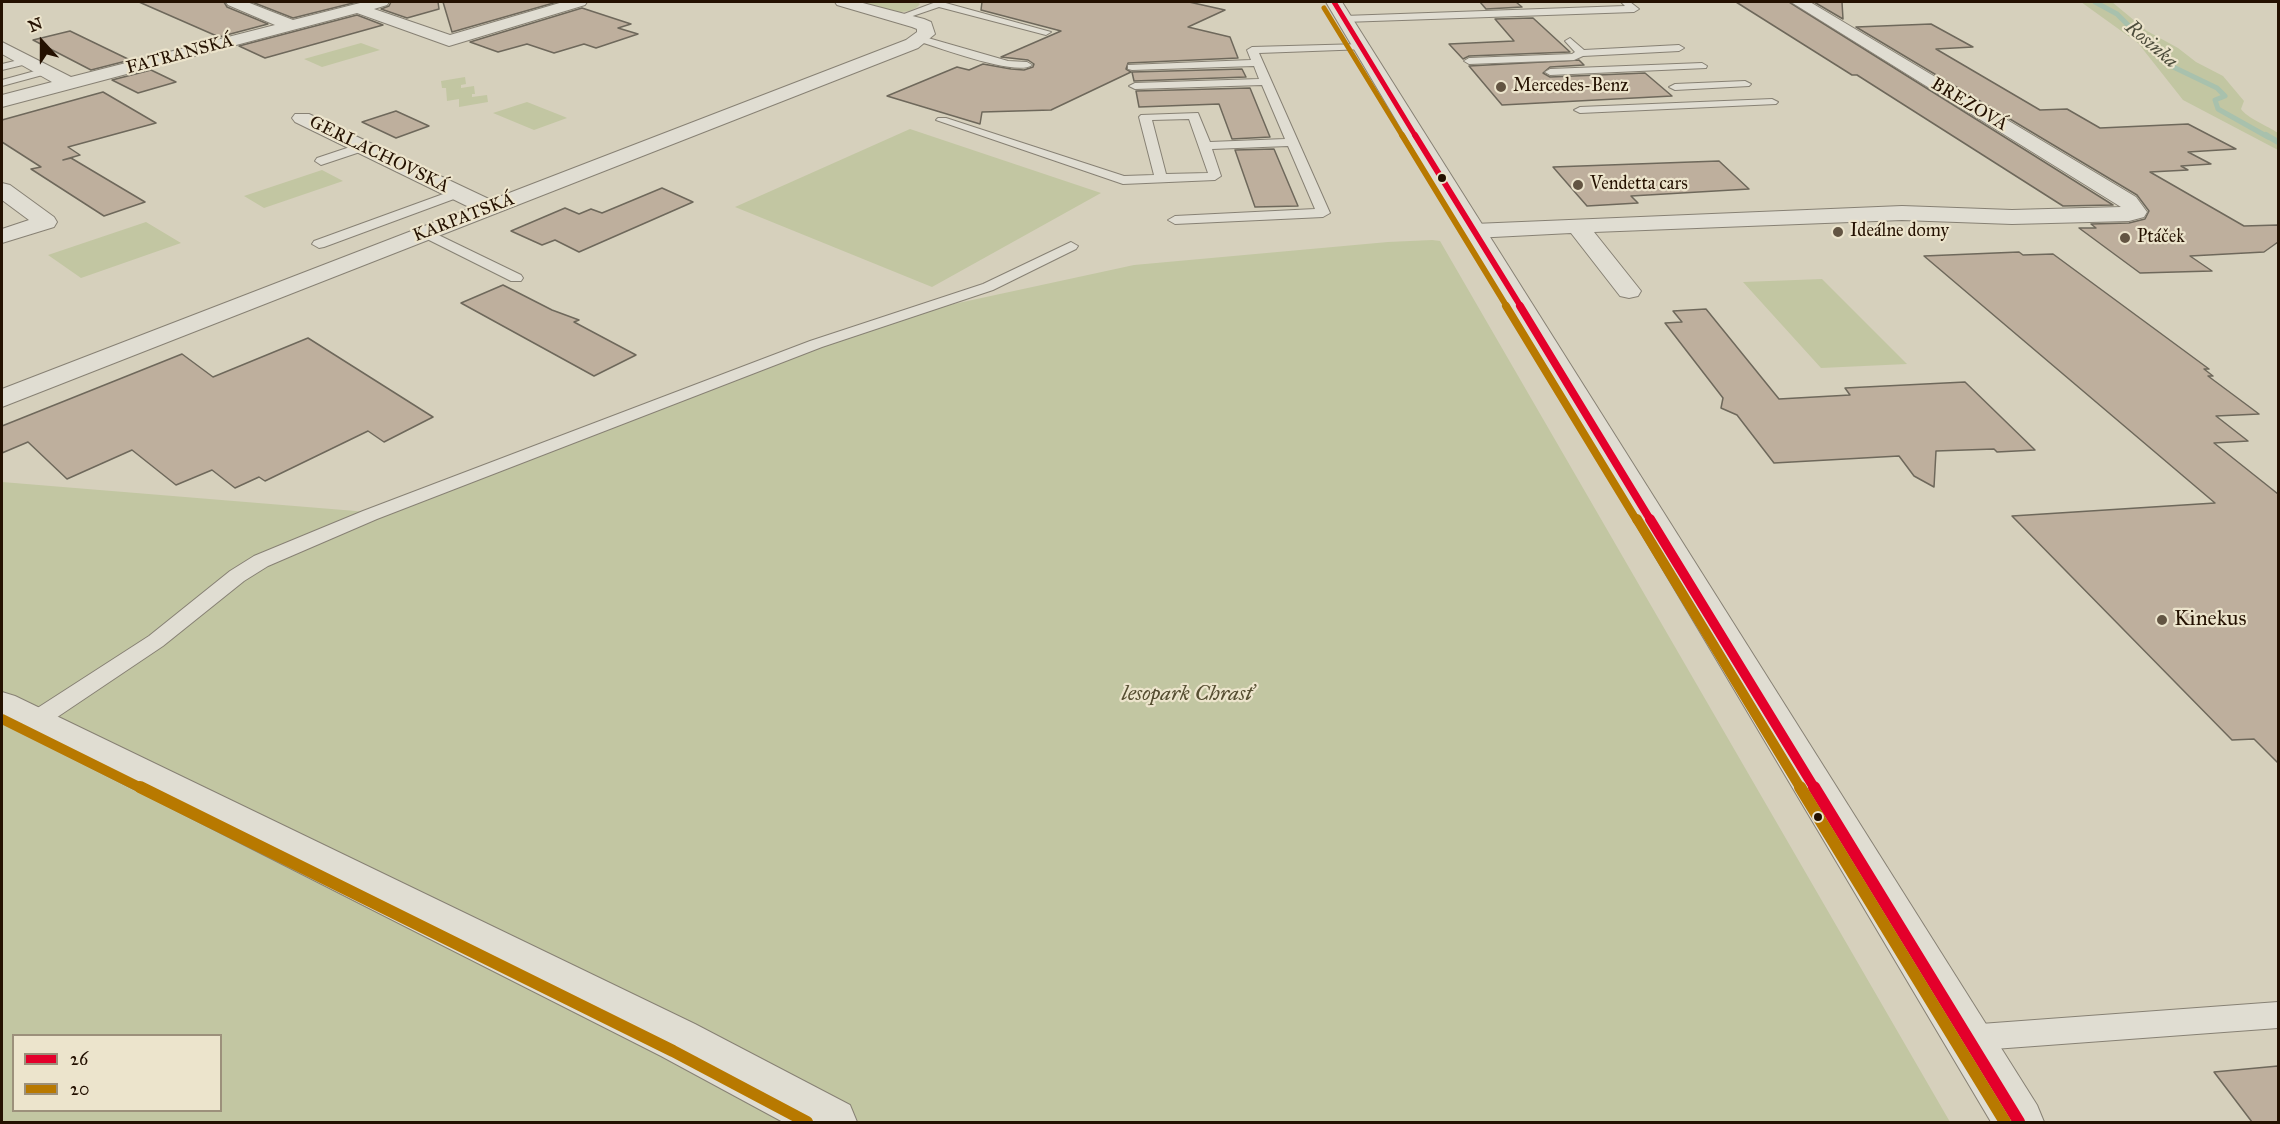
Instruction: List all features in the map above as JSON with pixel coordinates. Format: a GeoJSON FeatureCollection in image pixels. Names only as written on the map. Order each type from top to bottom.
{"type":"FeatureCollection","features":[{"type":"Feature","properties":{"kind":"street"},"geometry":{"type":"LineString","coordinates":[[234,2],[291,26]]}},
{"type":"Feature","properties":{"kind":"street","name":"FATRANSKÁ"},"geometry":{"type":"LineString","coordinates":[[2,101],[381,2]]}},
{"type":"Feature","properties":{"kind":"street"},"geometry":{"type":"LineString","coordinates":[[843,2],[925,26],[923,37]]}},
{"type":"Feature","properties":{"kind":"street","name":"BREZOVÁ"},"geometry":{"type":"LineString","coordinates":[[1577,226],[1902,213],[2029,217],[2136,212],[2128,202],[1799,2]]}},
{"type":"Feature","properties":{"kind":"street"},"geometry":{"type":"LineString","coordinates":[[357,8],[449,40],[579,3]]}},
{"type":"Feature","properties":{"kind":"street"},"geometry":{"type":"LineString","coordinates":[[1339,10],[2019,1122]]}},
{"type":"Feature","properties":{"kind":"street","name":"KARPATSKÁ"},"geometry":{"type":"LineString","coordinates":[[2,399],[923,37]]}},
{"type":"Feature","properties":{"kind":"street"},"geometry":{"type":"LineString","coordinates":[[3,54],[27,61],[69,84]]}},
{"type":"Feature","properties":{"kind":"street","name":"GERLACHOVSKÁ"},"geometry":{"type":"LineString","coordinates":[[302,118],[489,208]]}},
{"type":"Feature","properties":{"kind":"street"},"geometry":{"type":"LineString","coordinates":[[2,190],[46,222],[2,236]]}},
{"type":"Feature","properties":{"kind":"street"},"geometry":{"type":"LineString","coordinates":[[1474,231],[1577,226],[1629,291]]}},
{"type":"Feature","properties":{"kind":"street"},"geometry":{"type":"LineString","coordinates":[[17,714],[678,1040],[832,1122]]}},
{"type":"Feature","properties":{"kind":"lane"},"geometry":{"type":"LineString","coordinates":[[1454,2],[1466,15]]}},
{"type":"Feature","properties":{"kind":"lane"},"geometry":{"type":"LineString","coordinates":[[1544,2],[1554,11]]}},
{"type":"Feature","properties":{"kind":"lane"},"geometry":{"type":"LineString","coordinates":[[1339,10],[1466,15],[1634,9],[1625,2]]}},
{"type":"Feature","properties":{"kind":"lane"},"geometry":{"type":"LineString","coordinates":[[901,18],[939,4],[1046,32]]}},
{"type":"Feature","properties":{"kind":"lane"},"geometry":{"type":"LineString","coordinates":[[923,37],[1007,64],[1027,65]]}},
{"type":"Feature","properties":{"kind":"lane"},"geometry":{"type":"LineString","coordinates":[[1175,220],[1323,213],[1245,38]]}},
{"type":"Feature","properties":{"kind":"lane"},"geometry":{"type":"LineString","coordinates":[[1570,41],[1581,53]]}},
{"type":"Feature","properties":{"kind":"lane"},"geometry":{"type":"LineString","coordinates":[[1252,50],[1362,47]]}},
{"type":"Feature","properties":{"kind":"lane"},"geometry":{"type":"LineString","coordinates":[[1469,61],[1574,57],[1581,53],[1679,48]]}},
{"type":"Feature","properties":{"kind":"lane"},"geometry":{"type":"LineString","coordinates":[[1132,67],[1258,63]]}},
{"type":"Feature","properties":{"kind":"lane"},"geometry":{"type":"LineString","coordinates":[[1550,72],[1702,66]]}},
{"type":"Feature","properties":{"kind":"lane"},"geometry":{"type":"LineString","coordinates":[[1652,68],[1695,105]]}},
{"type":"Feature","properties":{"kind":"lane"},"geometry":{"type":"LineString","coordinates":[[2,82],[46,71]]}},
{"type":"Feature","properties":{"kind":"lane"},"geometry":{"type":"LineString","coordinates":[[1135,86],[1266,82]]}},
{"type":"Feature","properties":{"kind":"lane"},"geometry":{"type":"LineString","coordinates":[[1675,87],[1745,84]]}},
{"type":"Feature","properties":{"kind":"lane"},"geometry":{"type":"LineString","coordinates":[[1581,110],[1772,102]]}},
{"type":"Feature","properties":{"kind":"lane"},"geometry":{"type":"LineString","coordinates":[[942,120],[1123,180],[1161,179],[1215,176],[1194,115],[1145,117],[1161,179]]}},
{"type":"Feature","properties":{"kind":"lane"},"geometry":{"type":"LineString","coordinates":[[1205,146],[1293,142]]}},
{"type":"Feature","properties":{"kind":"lane"},"geometry":{"type":"LineString","coordinates":[[321,161],[362,147]]}},
{"type":"Feature","properties":{"kind":"lane"},"geometry":{"type":"LineString","coordinates":[[319,244],[457,193]]}},
{"type":"Feature","properties":{"kind":"lane"},"geometry":{"type":"LineString","coordinates":[[426,233],[516,278]]}},
{"type":"Feature","properties":{"kind":"lane"},"geometry":{"type":"LineString","coordinates":[[17,714],[156,641],[237,576],[261,561],[370,515],[794,352],[988,287],[1071,246]]}},
{"type":"Feature","properties":{"kind":"lane"},"geometry":{"type":"LineString","coordinates":[[1967,1038],[2278,1015]]}},
{"type":"Feature","properties":{"kind":"green space"},"geometry":{"type":"Polygon","coordinates":[[[857,2],[917,2],[920,4],[914,9],[899,12],[857,2]]]}},
{"type":"Feature","properties":{"kind":"green space"},"geometry":{"type":"Polygon","coordinates":[[[2081,2],[2112,2],[2147,31],[2223,76],[2244,101],[2241,109],[2253,119],[2278,133],[2278,150],[2183,100],[2138,43],[2081,2]]]}},
{"type":"Feature","properties":{"kind":"green space"},"geometry":{"type":"Polygon","coordinates":[[[361,43],[380,50],[322,67],[304,59],[361,43]]]}},
{"type":"Feature","properties":{"kind":"green space"},"geometry":{"type":"Polygon","coordinates":[[[465,77],[466,84],[461,85],[461,88],[474,86],[475,94],[472,94],[472,97],[487,95],[488,102],[459,107],[459,99],[447,101],[446,88],[442,88],[441,81],[465,77]]]}},
{"type":"Feature","properties":{"kind":"green space"},"geometry":{"type":"Polygon","coordinates":[[[527,102],[567,118],[534,130],[493,113],[527,102]]]}},
{"type":"Feature","properties":{"kind":"green space"},"geometry":{"type":"Polygon","coordinates":[[[910,129],[1101,193],[932,287],[735,207],[910,129]]]}},
{"type":"Feature","properties":{"kind":"green space"},"geometry":{"type":"Polygon","coordinates":[[[322,170],[343,181],[264,208],[244,196],[322,170]]]}},
{"type":"Feature","properties":{"kind":"green space"},"geometry":{"type":"Polygon","coordinates":[[[146,222],[181,243],[81,278],[48,255],[146,222]]]}},
{"type":"Feature","properties":{"kind":"green space","name":"lesopark Chrasť"},"geometry":{"type":"Polygon","coordinates":[[[1440,241],[1950,1122],[2,1122],[2,482],[380,513],[889,318],[1134,265],[1388,242],[1440,241]]]}},
{"type":"Feature","properties":{"kind":"green space"},"geometry":{"type":"Polygon","coordinates":[[[1822,279],[1907,364],[1821,368],[1743,282],[1822,279]]]}},
{"type":"Feature","properties":{"kind":"building"},"geometry":{"type":"Polygon","coordinates":[[[139,2],[224,2],[227,7],[268,24],[219,37],[139,2]]]}},
{"type":"Feature","properties":{"kind":"building"},"geometry":{"type":"Polygon","coordinates":[[[252,2],[357,2],[293,18],[252,2]]]}},
{"type":"Feature","properties":{"kind":"building"},"geometry":{"type":"Polygon","coordinates":[[[391,2],[438,2],[439,9],[407,18],[381,9],[389,6],[391,2]]]}},
{"type":"Feature","properties":{"kind":"building"},"geometry":{"type":"Polygon","coordinates":[[[443,2],[557,2],[452,32],[443,2]]]}},
{"type":"Feature","properties":{"kind":"building"},"geometry":{"type":"Polygon","coordinates":[[[982,2],[1189,2],[1225,10],[1188,27],[1230,37],[1238,58],[1128,63],[1126,69],[1131,72],[1051,110],[982,112],[980,124],[887,96],[957,67],[969,70],[983,64],[1024,70],[1033,67],[1034,64],[1028,60],[1001,57],[1061,31],[981,10],[982,2]]]}},
{"type":"Feature","properties":{"kind":"building"},"geometry":{"type":"Polygon","coordinates":[[[1480,2],[1516,2],[1522,7],[1486,9],[1480,2]]]}},
{"type":"Feature","properties":{"kind":"building"},"geometry":{"type":"Polygon","coordinates":[[[1736,2],[1789,2],[2113,205],[2063,206],[1857,75],[1852,75],[1736,2]]]}},
{"type":"Feature","properties":{"kind":"building"},"geometry":{"type":"Polygon","coordinates":[[[1814,2],[1842,2],[1843,19],[1814,2]]]}},
{"type":"Feature","properties":{"kind":"building"},"geometry":{"type":"Polygon","coordinates":[[[582,8],[631,24],[618,28],[638,34],[596,48],[584,44],[554,53],[527,44],[498,52],[470,42],[582,8]]]}},
{"type":"Feature","properties":{"kind":"building"},"geometry":{"type":"Polygon","coordinates":[[[357,15],[383,25],[265,58],[239,46],[357,15]]]}},
{"type":"Feature","properties":{"kind":"building"},"geometry":{"type":"Polygon","coordinates":[[[1533,18],[1570,52],[1469,56],[1463,59],[1449,44],[1514,41],[1495,19],[1533,18]]]}},
{"type":"Feature","properties":{"kind":"building"},"geometry":{"type":"Polygon","coordinates":[[[1931,24],[1973,47],[1936,49],[2040,110],[2067,109],[2100,128],[2188,124],[2236,149],[2188,152],[2211,164],[2181,166],[2188,170],[2150,172],[2244,226],[2278,225],[2278,242],[2264,252],[2190,256],[2212,271],[2140,273],[2079,228],[2096,228],[2091,224],[2129,223],[2145,219],[2149,211],[2137,195],[1856,27],[1931,24]]]}},
{"type":"Feature","properties":{"kind":"building"},"geometry":{"type":"Polygon","coordinates":[[[70,31],[130,60],[91,70],[33,40],[70,31]]]}},
{"type":"Feature","properties":{"kind":"building"},"geometry":{"type":"Polygon","coordinates":[[[1579,60],[1584,65],[1550,67],[1543,73],[1550,77],[1645,73],[1672,96],[1502,105],[1469,66],[1579,60]]]}},
{"type":"Feature","properties":{"kind":"building"},"geometry":{"type":"Polygon","coordinates":[[[1242,69],[1246,77],[1134,81],[1132,72],[1242,69]]]}},
{"type":"Feature","properties":{"kind":"building"},"geometry":{"type":"Polygon","coordinates":[[[151,70],[176,82],[138,93],[112,80],[151,70]]]}},
{"type":"Feature","properties":{"kind":"building"},"geometry":{"type":"Polygon","coordinates":[[[1250,88],[1270,137],[1232,139],[1219,104],[1139,107],[1136,91],[1250,88]]]}},
{"type":"Feature","properties":{"kind":"building"},"geometry":{"type":"Polygon","coordinates":[[[103,92],[156,123],[68,147],[80,155],[63,160],[71,158],[145,202],[104,216],[31,169],[41,167],[2,142],[2,120],[103,92]]]}},
{"type":"Feature","properties":{"kind":"building"},"geometry":{"type":"Polygon","coordinates":[[[396,111],[429,126],[396,138],[362,122],[396,111]]]}},
{"type":"Feature","properties":{"kind":"building"},"geometry":{"type":"Polygon","coordinates":[[[1274,149],[1298,206],[1255,207],[1235,150],[1274,149]]]}},
{"type":"Feature","properties":{"kind":"building"},"geometry":{"type":"Polygon","coordinates":[[[1719,161],[1749,189],[1631,196],[1638,203],[1587,206],[1553,167],[1719,161]]]}},
{"type":"Feature","properties":{"kind":"building"},"geometry":{"type":"Polygon","coordinates":[[[662,188],[693,202],[579,252],[555,240],[542,245],[511,231],[565,208],[579,214],[591,209],[602,213],[662,188]]]}},
{"type":"Feature","properties":{"kind":"building"},"geometry":{"type":"Polygon","coordinates":[[[2019,252],[2023,255],[2053,254],[2209,369],[2204,369],[2213,376],[2208,376],[2259,414],[2216,416],[2248,441],[2214,443],[2278,494],[2278,763],[2254,739],[2232,740],[2012,516],[2215,503],[1924,256],[2019,252]]]}},
{"type":"Feature","properties":{"kind":"building"},"geometry":{"type":"Polygon","coordinates":[[[503,285],[552,310],[579,320],[574,322],[636,355],[594,376],[461,303],[503,285]]]}},
{"type":"Feature","properties":{"kind":"building"},"geometry":{"type":"Polygon","coordinates":[[[1706,309],[1779,399],[1850,395],[1845,388],[1965,382],[2035,450],[1936,451],[1934,487],[1914,476],[1899,456],[1774,463],[1737,415],[1721,408],[1723,398],[1665,323],[1682,322],[1673,311],[1706,309]]]}},
{"type":"Feature","properties":{"kind":"building"},"geometry":{"type":"Polygon","coordinates":[[[308,338],[433,417],[384,442],[368,431],[265,481],[259,477],[235,488],[212,470],[176,485],[132,450],[67,479],[28,442],[2,453],[2,426],[182,354],[213,377],[308,338]]]}},
{"type":"Feature","properties":{"kind":"building"},"geometry":{"type":"Polygon","coordinates":[[[2278,1066],[2278,1122],[2252,1122],[2214,1072],[2278,1066]]]}},
{"type":"Feature","properties":{"kind":"waterway","name":"Rosinka"},"geometry":{"type":"LineString","coordinates":[[2095,2],[2117,14],[2167,64],[2217,88],[2225,96],[2215,100],[2218,109],[2268,137]]}},
{"type":"Feature","properties":{"kind":"waterway","name":"Rosinka"},"geometry":{"type":"LineString","coordinates":[[2266,135],[2278,142]]}},
{"type":"Feature","properties":{"kind":"transit line","name":"26"},"geometry":{"type":"LineString","coordinates":[[1334,2],[2019,1122]]}},
{"type":"Feature","properties":{"kind":"transit line","name":"20"},"geometry":{"type":"LineString","coordinates":[[1324,8],[2005,1122]]}},
{"type":"Feature","properties":{"kind":"transit line","name":"20"},"geometry":{"type":"LineString","coordinates":[[2,719],[673,1051],[807,1122]]}},
{"type":"Feature","properties":{"kind":"place","name":"Mercedes-Benz"},"geometry":{"type":"Point","coordinates":[1501,87]}},
{"type":"Feature","properties":{"kind":"place","name":"Vendetta cars"},"geometry":{"type":"Point","coordinates":[1578,185]}},
{"type":"Feature","properties":{"kind":"place","name":"Ideálne domy"},"geometry":{"type":"Point","coordinates":[1838,232]}},
{"type":"Feature","properties":{"kind":"place","name":"Ptáček"},"geometry":{"type":"Point","coordinates":[2125,238]}},
{"type":"Feature","properties":{"kind":"place","name":"Kinekus"},"geometry":{"type":"Point","coordinates":[2162,620]}}]}
